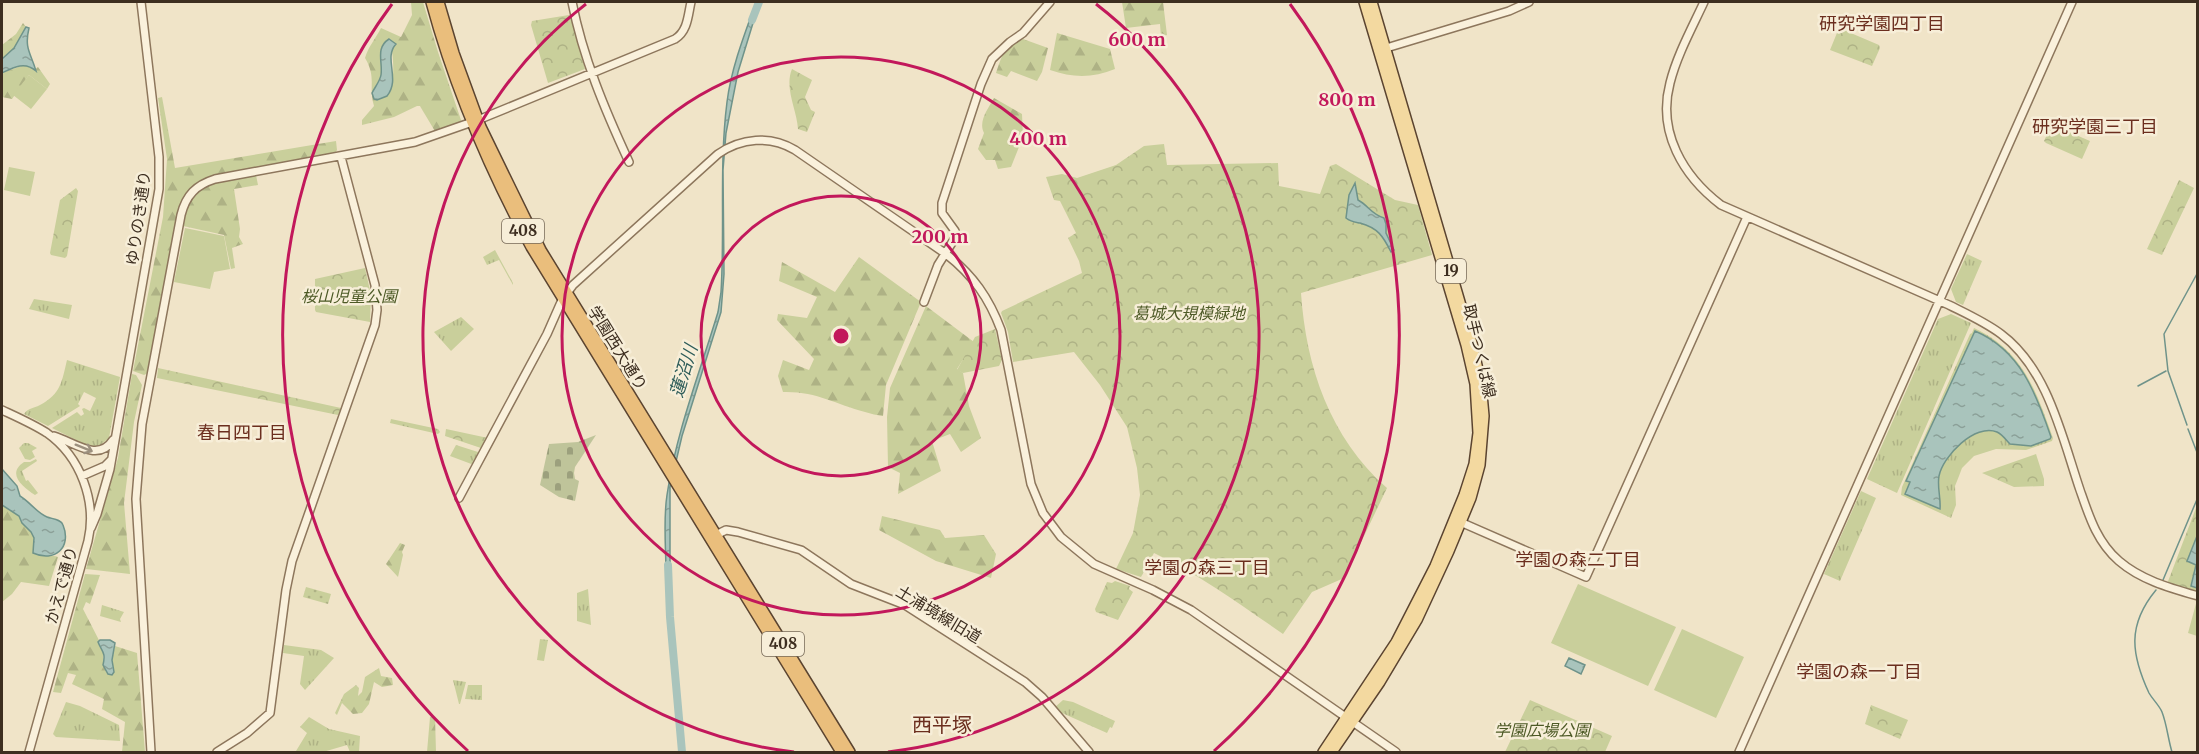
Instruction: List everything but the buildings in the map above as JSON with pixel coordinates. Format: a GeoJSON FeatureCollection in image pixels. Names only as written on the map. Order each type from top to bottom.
{"type":"FeatureCollection","features":[{"type":"Feature","properties":{"kind":"highway","name":"学園西大通り"},"geometry":{"type":"LineString","coordinates":[[431,2],[448,59],[506,200],[666,468],[713,537],[850,753]]}},
{"type":"Feature","properties":{"kind":"highway","name":"学園西大通り"},"geometry":{"type":"LineString","coordinates":[[439,2],[475,121]]}},
{"type":"Feature","properties":{"kind":"highway","name":"学園西大通り"},"geometry":{"type":"LineString","coordinates":[[565,297],[678,473],[713,537],[841,753]]}},
{"type":"Feature","properties":{"kind":"main road","name":"取手つくば線"},"geometry":{"type":"LineString","coordinates":[[1332,753],[1406,625],[1458,521],[1476,481],[1482,451],[1484,416],[1481,383],[1472,343],[1382,49],[1364,2]]}},
{"type":"Feature","properties":{"kind":"main road","name":"取手つくば線"},"geometry":{"type":"LineString","coordinates":[[1372,2],[1382,49]]}},
{"type":"Feature","properties":{"kind":"main road","name":"取手つくば線"},"geometry":{"type":"LineString","coordinates":[[1323,753],[1349,721]]}},
{"type":"Feature","properties":{"kind":"street","name":"ゆりのき通り"},"geometry":{"type":"LineString","coordinates":[[114,438],[160,178],[141,2]]}},
{"type":"Feature","properties":{"kind":"street"},"geometry":{"type":"LineString","coordinates":[[572,2],[582,46],[629,162]]}},
{"type":"Feature","properties":{"kind":"street"},"geometry":{"type":"LineString","coordinates":[[151,753],[139,567],[136,477],[145,404],[183,207],[188,196],[194,189],[215,179],[415,142],[475,121],[679,37],[685,28],[691,2]]}},
{"type":"Feature","properties":{"kind":"street"},"geometry":{"type":"LineString","coordinates":[[924,302],[938,265],[954,242],[956,234],[942,213],[942,203],[981,84],[993,59],[1023,33],[1050,2]]}},
{"type":"Feature","properties":{"kind":"street"},"geometry":{"type":"LineString","coordinates":[[1382,49],[1529,2]]}},
{"type":"Feature","properties":{"kind":"street"},"geometry":{"type":"LineString","coordinates":[[1704,2],[1670,83],[1666,103],[1671,141],[1680,162],[1703,191],[1721,205],[1976,318],[2001,334],[2032,366],[2046,392],[2092,524],[2110,552],[2118,561],[2140,575],[2162,586],[2198,596]]}},
{"type":"Feature","properties":{"kind":"street"},"geometry":{"type":"LineString","coordinates":[[1739,753],[2072,2]]}},
{"type":"Feature","properties":{"kind":"street"},"geometry":{"type":"LineString","coordinates":[[459,498],[565,297],[591,268],[717,154],[729,147],[755,140],[788,146],[946,254],[974,279],[994,312],[1004,344],[1031,484],[1043,513],[1061,537],[1094,564],[1191,610],[1396,753]]}},
{"type":"Feature","properties":{"kind":"street"},"geometry":{"type":"LineString","coordinates":[[217,753],[261,723],[272,709],[286,590],[292,561],[375,325],[375,285],[341,157]]}},
{"type":"Feature","properties":{"kind":"street"},"geometry":{"type":"LineString","coordinates":[[1458,521],[1586,577],[1747,217]]}},
{"type":"Feature","properties":{"kind":"street"},"geometry":{"type":"LineString","coordinates":[[2,410],[49,434],[94,452],[103,450],[114,438]]}},
{"type":"Feature","properties":{"kind":"street","name":"かえで通り"},"geometry":{"type":"LineString","coordinates":[[29,753],[91,528],[89,500],[82,476],[70,456],[49,434]]}},
{"type":"Feature","properties":{"kind":"street"},"geometry":{"type":"LineString","coordinates":[[91,528],[97,514],[111,460],[114,438]]}},
{"type":"Feature","properties":{"kind":"street"},"geometry":{"type":"LineString","coordinates":[[82,476],[105,466],[111,460]]}},
{"type":"Feature","properties":{"kind":"street","name":"土浦境線旧道"},"geometry":{"type":"LineString","coordinates":[[713,537],[726,530],[796,548],[851,584],[905,605],[1025,682],[1051,707],[1089,753]]}},
{"type":"Feature","properties":{"kind":"green space"},"geometry":{"type":"Polygon","coordinates":[[[411,2],[423,2],[462,123],[436,133],[420,106],[417,106],[394,117],[362,125],[362,120],[374,106],[372,93],[371,71],[365,58],[368,50],[381,28],[401,37],[412,15],[411,2]],[[389,39],[382,47],[381,75],[372,93],[377,100],[387,96],[392,84],[389,39]]]}},
{"type":"Feature","properties":{"kind":"green space"},"geometry":{"type":"Polygon","coordinates":[[[1122,2],[1163,2],[1167,35],[1161,37],[1160,24],[1126,28],[1122,2]]]}},
{"type":"Feature","properties":{"kind":"green space"},"geometry":{"type":"Polygon","coordinates":[[[569,15],[585,69],[548,83],[531,25],[532,21],[569,15]]]}},
{"type":"Feature","properties":{"kind":"green space"},"geometry":{"type":"Polygon","coordinates":[[[23,23],[26,27],[18,41],[10,53],[2,59],[2,45],[16,34],[23,23]]]}},
{"type":"Feature","properties":{"kind":"green space"},"geometry":{"type":"Polygon","coordinates":[[[1839,28],[1879,45],[1880,48],[1872,66],[1830,50],[1839,28]]]}},
{"type":"Feature","properties":{"kind":"green space"},"geometry":{"type":"Polygon","coordinates":[[[1057,33],[1110,49],[1115,69],[1083,76],[1050,70],[1057,33]]]}},
{"type":"Feature","properties":{"kind":"green space"},"geometry":{"type":"Polygon","coordinates":[[[1023,39],[1048,48],[1042,72],[1037,81],[1011,71],[1007,77],[996,73],[1005,52],[1011,45],[1023,39]]]}},
{"type":"Feature","properties":{"kind":"green space"},"geometry":{"type":"Polygon","coordinates":[[[24,65],[31,66],[34,70],[38,67],[50,84],[47,89],[29,75],[12,99],[2,97],[2,73],[24,65]]]}},
{"type":"Feature","properties":{"kind":"green space"},"geometry":{"type":"Polygon","coordinates":[[[792,69],[812,80],[805,97],[811,110],[815,112],[807,132],[798,129],[789,84],[792,69]]]}},
{"type":"Feature","properties":{"kind":"green space"},"geometry":{"type":"Polygon","coordinates":[[[29,75],[47,89],[31,109],[13,95],[29,75]]]}},
{"type":"Feature","properties":{"kind":"green space"},"geometry":{"type":"Polygon","coordinates":[[[162,97],[175,168],[336,141],[337,150],[334,155],[214,176],[196,185],[188,193],[178,212],[148,373],[144,375],[133,371],[163,217],[167,159],[158,98],[162,97]]]}},
{"type":"Feature","properties":{"kind":"green space"},"geometry":{"type":"Polygon","coordinates":[[[994,98],[1022,114],[1023,137],[1011,167],[998,169],[995,160],[986,160],[978,149],[984,133],[983,120],[994,98]]]}},
{"type":"Feature","properties":{"kind":"green space"},"geometry":{"type":"Polygon","coordinates":[[[2055,126],[2090,141],[2082,159],[2044,141],[2050,128],[2055,126]]]}},
{"type":"Feature","properties":{"kind":"green space","name":"葛城大規模緑地"},"geometry":{"type":"Polygon","coordinates":[[[1164,144],[1167,165],[1278,163],[1279,186],[1320,194],[1330,166],[1336,164],[1395,200],[1418,205],[1432,255],[1301,293],[1309,348],[1315,374],[1325,400],[1350,447],[1387,488],[1344,578],[1312,592],[1283,634],[1236,601],[1154,553],[1141,577],[1116,569],[1133,533],[1140,495],[1137,468],[1127,427],[1100,385],[1074,352],[1013,362],[1008,332],[1001,313],[1082,273],[1068,238],[1076,233],[1060,201],[1054,200],[1046,177],[1062,174],[1077,178],[1116,165],[1144,146],[1164,144]]]}},
{"type":"Feature","properties":{"kind":"green space"},"geometry":{"type":"Polygon","coordinates":[[[9,167],[35,172],[30,196],[4,190],[9,167]]]}},
{"type":"Feature","properties":{"kind":"green space"},"geometry":{"type":"Polygon","coordinates":[[[256,175],[258,185],[234,189],[240,229],[239,237],[243,244],[232,248],[235,268],[231,269],[224,235],[183,226],[186,209],[194,195],[209,185],[227,179],[256,175]]]}},
{"type":"Feature","properties":{"kind":"green space"},"geometry":{"type":"Polygon","coordinates":[[[2179,180],[2194,188],[2162,255],[2147,249],[2179,180]]]}},
{"type":"Feature","properties":{"kind":"green space"},"geometry":{"type":"Polygon","coordinates":[[[76,188],[78,191],[67,256],[65,258],[51,255],[60,200],[76,188]]]}},
{"type":"Feature","properties":{"kind":"green space"},"geometry":{"type":"Polygon","coordinates":[[[185,228],[224,236],[230,269],[214,272],[210,289],[174,282],[185,228]]]}},
{"type":"Feature","properties":{"kind":"green space"},"geometry":{"type":"Polygon","coordinates":[[[495,250],[513,285],[499,260],[487,265],[483,257],[495,250]]]}},
{"type":"Feature","properties":{"kind":"green space"},"geometry":{"type":"Polygon","coordinates":[[[1967,254],[1982,261],[1963,305],[1956,302],[1951,289],[1967,254]]]}},
{"type":"Feature","properties":{"kind":"green space"},"geometry":{"type":"Polygon","coordinates":[[[859,257],[921,302],[886,385],[883,416],[816,396],[783,392],[778,376],[783,360],[809,370],[814,359],[777,320],[778,314],[807,318],[817,297],[779,281],[782,262],[835,292],[859,257]]]}},
{"type":"Feature","properties":{"kind":"green space","name":"桜山児童公園"},"geometry":{"type":"Polygon","coordinates":[[[365,268],[371,295],[370,322],[316,312],[315,279],[365,268]]]}},
{"type":"Feature","properties":{"kind":"green space"},"geometry":{"type":"Polygon","coordinates":[[[34,299],[72,305],[69,319],[29,309],[34,299]]]}},
{"type":"Feature","properties":{"kind":"green space"},"geometry":{"type":"Polygon","coordinates":[[[926,306],[974,342],[957,369],[963,373],[969,406],[981,438],[961,452],[950,434],[932,441],[941,471],[898,494],[900,473],[888,467],[887,417],[890,388],[926,306]]]}},
{"type":"Feature","properties":{"kind":"green space"},"geometry":{"type":"Polygon","coordinates":[[[1951,314],[1971,323],[1897,493],[1867,479],[1938,319],[1951,314]]]}},
{"type":"Feature","properties":{"kind":"green space"},"geometry":{"type":"Polygon","coordinates":[[[461,317],[474,329],[451,351],[434,332],[461,317]]]}},
{"type":"Feature","properties":{"kind":"green space"},"geometry":{"type":"Polygon","coordinates":[[[1974,328],[1991,337],[2016,360],[2033,388],[2053,438],[2052,441],[2026,450],[1996,449],[1974,456],[1962,468],[1955,486],[1956,505],[1951,518],[1901,495],[1902,487],[1974,328]]]}},
{"type":"Feature","properties":{"kind":"green space"},"geometry":{"type":"Polygon","coordinates":[[[995,329],[1002,360],[999,366],[963,373],[957,370],[975,337],[995,329]]]}},
{"type":"Feature","properties":{"kind":"green space"},"geometry":{"type":"Polygon","coordinates":[[[67,360],[120,377],[109,438],[98,447],[88,446],[52,428],[77,412],[81,416],[84,414],[82,409],[84,408],[90,411],[96,398],[84,392],[78,404],[80,406],[48,426],[24,414],[29,409],[47,401],[56,391],[62,381],[67,360]]]}},
{"type":"Feature","properties":{"kind":"green space"},"geometry":{"type":"Polygon","coordinates":[[[158,368],[341,408],[338,415],[157,378],[158,368]]]}},
{"type":"Feature","properties":{"kind":"green space"},"geometry":{"type":"Polygon","coordinates":[[[132,374],[136,375],[142,385],[134,422],[124,503],[130,574],[86,569],[118,458],[132,374]]]}},
{"type":"Feature","properties":{"kind":"green space"},"geometry":{"type":"Polygon","coordinates":[[[391,419],[438,429],[440,432],[438,434],[390,423],[391,419]]]}},
{"type":"Feature","properties":{"kind":"green space"},"geometry":{"type":"Polygon","coordinates":[[[446,429],[488,438],[481,448],[445,436],[446,429]]]}},
{"type":"Feature","properties":{"kind":"green space"},"geometry":{"type":"Polygon","coordinates":[[[596,435],[575,467],[575,479],[579,481],[575,501],[559,497],[540,485],[549,444],[578,442],[596,435]]]}},
{"type":"Feature","properties":{"kind":"green space"},"geometry":{"type":"Polygon","coordinates":[[[24,443],[37,448],[32,451],[35,457],[30,460],[25,459],[19,448],[24,443]]]}},
{"type":"Feature","properties":{"kind":"green space"},"geometry":{"type":"Polygon","coordinates":[[[456,445],[478,452],[480,455],[474,465],[450,456],[456,445]]]}},
{"type":"Feature","properties":{"kind":"green space"},"geometry":{"type":"Polygon","coordinates":[[[2036,454],[2044,486],[2014,487],[1982,473],[2036,454]]]}},
{"type":"Feature","properties":{"kind":"green space"},"geometry":{"type":"Polygon","coordinates":[[[36,459],[37,461],[22,471],[26,481],[28,480],[38,493],[35,495],[18,480],[16,471],[24,462],[36,459]]]}},
{"type":"Feature","properties":{"kind":"green space"},"geometry":{"type":"Polygon","coordinates":[[[1861,491],[1876,498],[1840,581],[1824,574],[1861,491]]]}},
{"type":"Feature","properties":{"kind":"green space"},"geometry":{"type":"Polygon","coordinates":[[[2,505],[19,516],[31,532],[34,538],[33,553],[58,557],[49,586],[21,582],[2,602],[2,505]]]}},
{"type":"Feature","properties":{"kind":"green space"},"geometry":{"type":"Polygon","coordinates":[[[2197,509],[2197,594],[2167,584],[2197,509]]]}},
{"type":"Feature","properties":{"kind":"green space"},"geometry":{"type":"Polygon","coordinates":[[[882,516],[940,530],[945,538],[984,535],[996,554],[991,578],[936,561],[879,530],[882,516]]]}},
{"type":"Feature","properties":{"kind":"green space"},"geometry":{"type":"Polygon","coordinates":[[[400,543],[405,545],[398,577],[386,564],[400,543]]]}},
{"type":"Feature","properties":{"kind":"green space"},"geometry":{"type":"Polygon","coordinates":[[[85,574],[100,575],[90,604],[86,602],[83,609],[103,648],[103,665],[108,674],[114,672],[112,660],[115,646],[137,653],[145,752],[122,752],[125,722],[102,709],[104,699],[72,684],[76,675],[68,673],[61,693],[53,692],[85,574]]]}},
{"type":"Feature","properties":{"kind":"green space"},"geometry":{"type":"Polygon","coordinates":[[[1115,581],[1130,586],[1129,589],[1133,592],[1118,620],[1096,612],[1095,609],[1107,582],[1115,581]]]}},
{"type":"Feature","properties":{"kind":"green space"},"geometry":{"type":"Polygon","coordinates":[[[1578,584],[1676,627],[1648,686],[1551,643],[1578,584]]]}},
{"type":"Feature","properties":{"kind":"green space"},"geometry":{"type":"Polygon","coordinates":[[[306,587],[331,594],[328,604],[303,597],[306,587]]]}},
{"type":"Feature","properties":{"kind":"green space"},"geometry":{"type":"Polygon","coordinates":[[[588,589],[591,625],[577,621],[577,593],[588,589]]]}},
{"type":"Feature","properties":{"kind":"green space"},"geometry":{"type":"Polygon","coordinates":[[[2198,600],[2197,636],[2188,633],[2198,600]]]}},
{"type":"Feature","properties":{"kind":"green space"},"geometry":{"type":"Polygon","coordinates":[[[102,605],[124,612],[120,619],[121,622],[100,616],[102,605]]]}},
{"type":"Feature","properties":{"kind":"green space"},"geometry":{"type":"Polygon","coordinates":[[[1682,629],[1744,657],[1716,718],[1654,690],[1682,629]]]}},
{"type":"Feature","properties":{"kind":"green space"},"geometry":{"type":"Polygon","coordinates":[[[540,639],[548,640],[544,661],[537,660],[540,639]]]}},
{"type":"Feature","properties":{"kind":"green space"},"geometry":{"type":"Polygon","coordinates":[[[284,645],[321,650],[334,658],[305,690],[300,684],[304,656],[283,653],[284,645]]]}},
{"type":"Feature","properties":{"kind":"green space"},"geometry":{"type":"Polygon","coordinates":[[[379,668],[381,676],[392,678],[393,685],[382,687],[374,682],[369,704],[362,713],[353,714],[342,703],[337,715],[335,713],[344,694],[356,685],[359,688],[358,696],[362,692],[365,677],[379,668]]]}},
{"type":"Feature","properties":{"kind":"green space"},"geometry":{"type":"Polygon","coordinates":[[[453,680],[466,682],[460,704],[459,704],[453,680]]]}},
{"type":"Feature","properties":{"kind":"green space"},"geometry":{"type":"Polygon","coordinates":[[[468,685],[482,685],[482,700],[465,699],[468,685]]]}},
{"type":"Feature","properties":{"kind":"green space"},"geometry":{"type":"Polygon","coordinates":[[[1063,700],[1073,702],[1115,721],[1112,728],[1110,727],[1107,733],[1062,713],[1060,715],[1054,708],[1063,700]]]}},
{"type":"Feature","properties":{"kind":"green space","name":"学園広場公園"},"geometry":{"type":"Polygon","coordinates":[[[1530,700],[1612,736],[1605,752],[1505,752],[1530,700]]]}},
{"type":"Feature","properties":{"kind":"green space"},"geometry":{"type":"Polygon","coordinates":[[[66,702],[80,706],[119,725],[120,741],[56,737],[53,734],[66,702]]]}},
{"type":"Feature","properties":{"kind":"green space"},"geometry":{"type":"Polygon","coordinates":[[[1871,705],[1908,720],[1900,739],[1865,724],[1871,705]]]}},
{"type":"Feature","properties":{"kind":"green space"},"geometry":{"type":"Polygon","coordinates":[[[309,717],[329,729],[360,736],[359,752],[350,752],[347,745],[323,752],[297,752],[307,733],[300,727],[309,717]]]}},
{"type":"Feature","properties":{"kind":"green space"},"geometry":{"type":"Polygon","coordinates":[[[430,717],[435,717],[436,752],[427,752],[430,717]]]}},
{"type":"Feature","properties":{"kind":"water"},"geometry":{"type":"Polygon","coordinates":[[[754,8],[757,10],[738,72],[726,133],[723,170],[725,126],[731,78],[754,8]]]}},
{"type":"Feature","properties":{"kind":"water"},"geometry":{"type":"Polygon","coordinates":[[[26,27],[29,28],[28,46],[36,71],[24,66],[2,73],[2,59],[14,48],[26,27]]]}},
{"type":"Feature","properties":{"kind":"water"},"geometry":{"type":"Polygon","coordinates":[[[389,39],[396,44],[391,56],[391,89],[387,96],[377,100],[374,99],[372,93],[381,75],[382,47],[389,39]]]}},
{"type":"Feature","properties":{"kind":"water"},"geometry":{"type":"Polygon","coordinates":[[[723,170],[724,274],[721,312],[682,436],[670,487],[670,574],[666,574],[667,495],[682,425],[718,312],[721,292],[723,170]]]}},
{"type":"Feature","properties":{"kind":"water"},"geometry":{"type":"Polygon","coordinates":[[[1355,183],[1358,200],[1384,218],[1386,233],[1394,250],[1391,252],[1376,230],[1346,218],[1349,195],[1355,183]]]}},
{"type":"Feature","properties":{"kind":"water"},"geometry":{"type":"Polygon","coordinates":[[[1975,331],[1991,339],[2015,361],[2032,389],[2051,437],[2031,446],[2010,444],[1999,433],[1988,430],[1970,437],[1953,451],[1942,468],[1939,476],[1940,509],[1905,494],[1910,482],[1906,481],[1975,331]]]}},
{"type":"Feature","properties":{"kind":"water"},"geometry":{"type":"Polygon","coordinates":[[[2,469],[17,486],[20,496],[43,515],[62,523],[65,540],[60,551],[48,556],[33,553],[34,538],[31,532],[19,516],[2,505],[2,469]]]}},
{"type":"Feature","properties":{"kind":"water"},"geometry":{"type":"Polygon","coordinates":[[[2197,536],[2197,588],[2191,586],[2196,565],[2187,561],[2197,536]]]}},
{"type":"Feature","properties":{"kind":"water"},"geometry":{"type":"Polygon","coordinates":[[[110,640],[115,643],[112,675],[108,674],[103,665],[104,655],[98,642],[110,640]]]}},
{"type":"Feature","properties":{"kind":"water"},"geometry":{"type":"Polygon","coordinates":[[[1569,658],[1585,665],[1581,674],[1565,666],[1569,658]]]}},
{"type":"Feature","properties":{"kind":"waterway","name":"蓮沼川"},"geometry":{"type":"LineString","coordinates":[[752,20],[759,2]]}},
{"type":"Feature","properties":{"kind":"waterway"},"geometry":{"type":"LineString","coordinates":[[2187,425],[2168,371],[2164,334],[2198,272]]}},
{"type":"Feature","properties":{"kind":"waterway"},"geometry":{"type":"LineString","coordinates":[[2138,386],[2166,371]]}},
{"type":"Feature","properties":{"kind":"waterway"},"geometry":{"type":"LineString","coordinates":[[2188,429],[2198,455]]}},
{"type":"Feature","properties":{"kind":"waterway"},"geometry":{"type":"LineString","coordinates":[[2163,580],[2198,497]]}},
{"type":"Feature","properties":{"kind":"waterway","name":"蓮沼川"},"geometry":{"type":"LineString","coordinates":[[668,565],[670,617],[682,752]]}},
{"type":"Feature","properties":{"kind":"waterway"},"geometry":{"type":"LineString","coordinates":[[2156,590],[2140,615],[2136,628],[2136,652],[2138,665],[2149,693],[2162,712],[2172,752]]}},
{"type":"Feature","properties":{"kind":"district","name":"研究学園四丁目"},"geometry":{"type":"Point","coordinates":[1882,24]}},
{"type":"Feature","properties":{"kind":"district","name":"研究学園三丁目"},"geometry":{"type":"Point","coordinates":[2095,127]}},
{"type":"Feature","properties":{"kind":"district","name":"春日四丁目"},"geometry":{"type":"Point","coordinates":[242,433]}},
{"type":"Feature","properties":{"kind":"district","name":"学園の森二丁目"},"geometry":{"type":"Point","coordinates":[1578,560]}},
{"type":"Feature","properties":{"kind":"district","name":"学園の森三丁目"},"geometry":{"type":"Point","coordinates":[1207,568]}},
{"type":"Feature","properties":{"kind":"district","name":"学園の森一丁目"},"geometry":{"type":"Point","coordinates":[1859,672]}},
{"type":"Feature","properties":{"kind":"district","name":"西平塚"},"geometry":{"type":"Point","coordinates":[942,725]}}]}
